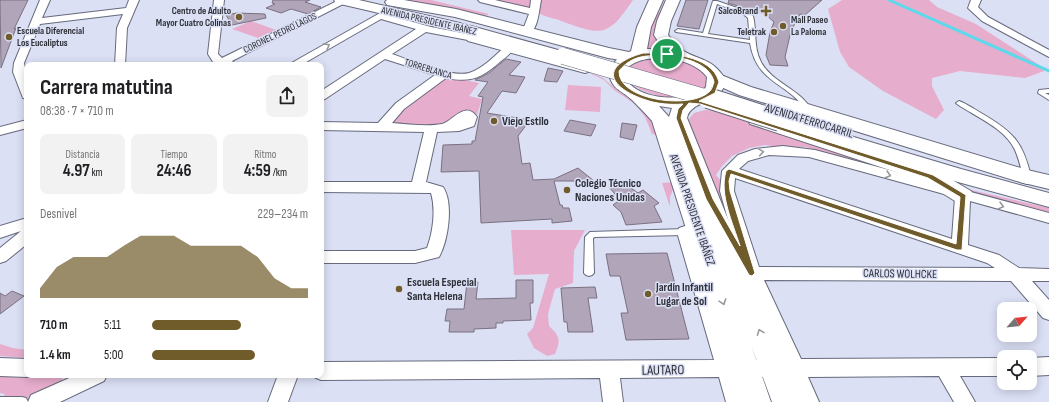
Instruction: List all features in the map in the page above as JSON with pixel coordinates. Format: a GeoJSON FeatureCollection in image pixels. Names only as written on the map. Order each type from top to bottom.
{"type":"FeatureCollection","features":[{"type":"Feature","properties":{"kind":"main road","name":"AVENIDA PRESIDENTE IBÁÑEZ"},"geometry":{"type":"LineString","coordinates":[[342,0],[567,53]]}},
{"type":"Feature","properties":{"kind":"main road"},"geometry":{"type":"LineString","coordinates":[[635,56],[640,48],[644,27],[656,0]]}},
{"type":"Feature","properties":{"kind":"main road"},"geometry":{"type":"LineString","coordinates":[[673,0],[661,29],[661,35],[669,46],[683,57]]}},
{"type":"Feature","properties":{"kind":"main road","name":"AVENIDA PRESIDENTE IBÁÑEZ"},"geometry":{"type":"LineString","coordinates":[[375,7],[394,1],[456,13],[608,53],[635,56],[659,53],[683,57],[701,64],[712,72],[717,82],[713,92],[701,99],[689,102],[661,102],[637,95]]}},
{"type":"Feature","properties":{"kind":"main road"},"geometry":{"type":"LineString","coordinates":[[375,7],[402,18],[473,38]]}},
{"type":"Feature","properties":{"kind":"main road","name":"AVENIDA PRESIDENTE IBÁÑEZ"},"geometry":{"type":"LineString","coordinates":[[473,38],[592,69],[619,83],[637,95],[661,119],[684,185],[736,369],[756,402]]}},
{"type":"Feature","properties":{"kind":"main road","name":"AVENIDA FERROCARRIL"},"geometry":{"type":"LineString","coordinates":[[567,53],[660,83],[944,162],[1049,188]]}},
{"type":"Feature","properties":{"kind":"main road","name":"AVENIDA PRESIDENTE IBÁÑEZ"},"geometry":{"type":"LineString","coordinates":[[619,83],[616,76],[616,70],[619,65],[635,56]]}},
{"type":"Feature","properties":{"kind":"main road","name":"AVENIDA FERROCARRIL"},"geometry":{"type":"LineString","coordinates":[[716,78],[739,89],[809,111],[1027,177],[1049,182]]}},
{"type":"Feature","properties":{"kind":"main road","name":"AVENIDA PRESIDENTE IBÁÑEZ"},"geometry":{"type":"LineString","coordinates":[[689,102],[680,109],[678,118],[709,199],[785,369],[787,402]]}},
{"type":"Feature","properties":{"kind":"main road","name":"AVENIDA FERROCARRIL"},"geometry":{"type":"LineString","coordinates":[[689,102],[722,109],[930,176]]}},
{"type":"Feature","properties":{"kind":"main road","name":"AVENIDA FERROCARRIL"},"geometry":{"type":"LineString","coordinates":[[783,117],[954,174],[1049,200]]}},
{"type":"Feature","properties":{"kind":"main road"},"geometry":{"type":"LineString","coordinates":[[930,176],[963,196]]}},
{"type":"Feature","properties":{"kind":"main road"},"geometry":{"type":"LineString","coordinates":[[930,176],[1049,205]]}},
{"type":"Feature","properties":{"kind":"main road"},"geometry":{"type":"LineString","coordinates":[[684,185],[677,198],[677,204],[685,232]]}},
{"type":"Feature","properties":{"kind":"main road"},"geometry":{"type":"LineString","coordinates":[[709,199],[752,273]]}},
{"type":"Feature","properties":{"kind":"street"},"geometry":{"type":"LineString","coordinates":[[24,84],[19,66],[45,0]]}},
{"type":"Feature","properties":{"kind":"street"},"geometry":{"type":"LineString","coordinates":[[120,62],[122,28],[134,0]]}},
{"type":"Feature","properties":{"kind":"street"},"geometry":{"type":"LineString","coordinates":[[218,62],[213,54],[219,0]]}},
{"type":"Feature","properties":{"kind":"street","name":"CORONEL PEDRO LAGOS"},"geometry":{"type":"LineString","coordinates":[[221,62],[342,0]]}},
{"type":"Feature","properties":{"kind":"street"},"geometry":{"type":"LineString","coordinates":[[483,0],[534,12]]}},
{"type":"Feature","properties":{"kind":"street"},"geometry":{"type":"LineString","coordinates":[[527,32],[534,12],[536,0]]}},
{"type":"Feature","properties":{"kind":"street"},"geometry":{"type":"LineString","coordinates":[[976,0],[973,8],[985,19],[1049,54]]}},
{"type":"Feature","properties":{"kind":"street"},"geometry":{"type":"LineString","coordinates":[[297,62],[375,7]]}},
{"type":"Feature","properties":{"kind":"street","name":"AVENIDA PRESIDENTE IBÁÑEZ"},"geometry":{"type":"LineString","coordinates":[[375,7],[425,28],[473,38]]}},
{"type":"Feature","properties":{"kind":"street"},"geometry":{"type":"LineString","coordinates":[[36,22],[128,11]]}},
{"type":"Feature","properties":{"kind":"street"},"geometry":{"type":"LineString","coordinates":[[324,91],[425,28]]}},
{"type":"Feature","properties":{"kind":"street","name":"TORREBLANCA"},"geometry":{"type":"LineString","coordinates":[[383,55],[461,78],[474,76],[510,48]]}},
{"type":"Feature","properties":{"kind":"street"},"geometry":{"type":"LineString","coordinates":[[382,128],[400,106],[444,74]]}},
{"type":"Feature","properties":{"kind":"street"},"geometry":{"type":"LineString","coordinates":[[0,131],[24,125]]}},
{"type":"Feature","properties":{"kind":"street"},"geometry":{"type":"LineString","coordinates":[[324,126],[382,128],[446,127]]}},
{"type":"Feature","properties":{"kind":"street"},"geometry":{"type":"LineString","coordinates":[[418,187],[431,128]]}},
{"type":"Feature","properties":{"kind":"street"},"geometry":{"type":"LineString","coordinates":[[1049,218],[800,151],[779,150],[755,153],[743,158],[729,171],[993,259],[1017,275],[1049,313]]}},
{"type":"Feature","properties":{"kind":"street","name":"AVENIDA PRESIDENTE IBÁÑEZ"},"geometry":{"type":"LineString","coordinates":[[729,171],[726,181],[727,191],[752,273],[785,369],[809,402]]}},
{"type":"Feature","properties":{"kind":"street"},"geometry":{"type":"LineString","coordinates":[[324,187],[418,187],[438,190],[441,198],[436,248],[433,253],[415,257],[324,257]]}},
{"type":"Feature","properties":{"kind":"street"},"geometry":{"type":"LineString","coordinates":[[960,248],[963,196]]}},
{"type":"Feature","properties":{"kind":"street"},"geometry":{"type":"LineString","coordinates":[[0,232],[24,224]]}},
{"type":"Feature","properties":{"kind":"street","name":"AVENIDA PRESIDENTE IBÁÑEZ"},"geometry":{"type":"LineString","coordinates":[[685,232],[736,369],[736,402]]}},
{"type":"Feature","properties":{"kind":"street"},"geometry":{"type":"LineString","coordinates":[[0,257],[24,237]]}},
{"type":"Feature","properties":{"kind":"street","name":"CARLOS WOLHCKE"},"geometry":{"type":"LineString","coordinates":[[752,273],[1049,275]]}},
{"type":"Feature","properties":{"kind":"street"},"geometry":{"type":"LineString","coordinates":[[1037,367],[1049,366]]}},
{"type":"Feature","properties":{"kind":"street"},"geometry":{"type":"LineString","coordinates":[[0,367],[24,368]]}},
{"type":"Feature","properties":{"kind":"street"},"geometry":{"type":"LineString","coordinates":[[944,367],[965,402]]}},
{"type":"Feature","properties":{"kind":"street","name":"LAUTARO"},"geometry":{"type":"LineString","coordinates":[[324,371],[997,367]]}},
{"type":"Feature","properties":{"kind":"street"},"geometry":{"type":"LineString","coordinates":[[609,370],[613,402]]}},
{"type":"Feature","properties":{"kind":"street"},"geometry":{"type":"LineString","coordinates":[[38,402],[90,378]]}},
{"type":"Feature","properties":{"kind":"street"},"geometry":{"type":"LineString","coordinates":[[278,402],[287,378]]}},
{"type":"Feature","properties":{"kind":"lane"},"geometry":{"type":"LineString","coordinates":[[705,35],[714,1],[744,12],[751,17],[754,53],[762,70],[801,99],[809,111]]}},
{"type":"Feature","properties":{"kind":"lane"},"geometry":{"type":"LineString","coordinates":[[678,31],[752,42]]}},
{"type":"Feature","properties":{"kind":"lane"},"geometry":{"type":"LineString","coordinates":[[1049,91],[1041,91],[1041,93],[1049,98]]}},
{"type":"Feature","properties":{"kind":"lane"},"geometry":{"type":"LineString","coordinates":[[959,103],[1013,138],[1022,155],[1027,177]]}},
{"type":"Feature","properties":{"kind":"lane"},"geometry":{"type":"LineString","coordinates":[[589,273],[589,237],[593,234],[685,232]]}},
{"type":"Feature","properties":{"kind":"lane"},"geometry":{"type":"LineString","coordinates":[[0,402],[22,402]]}},
{"type":"Feature","properties":{"kind":"shaded area"},"geometry":{"type":"Polygon","coordinates":[[[405,0],[431,0],[489,14],[486,16],[405,0]]]}},
{"type":"Feature","properties":{"kind":"shaded area"},"geometry":{"type":"Polygon","coordinates":[[[487,0],[533,0],[532,8],[529,9],[487,0]]]}},
{"type":"Feature","properties":{"kind":"shaded area"},"geometry":{"type":"Polygon","coordinates":[[[540,0],[633,0],[618,20],[604,30],[597,31],[577,27],[541,14],[538,12],[540,0]]]}},
{"type":"Feature","properties":{"kind":"shaded area"},"geometry":{"type":"Polygon","coordinates":[[[661,0],[664,0],[659,12],[666,49],[647,49],[646,37],[661,0]]]}},
{"type":"Feature","properties":{"kind":"shaded area"},"geometry":{"type":"Polygon","coordinates":[[[842,0],[929,0],[937,7],[976,24],[1047,70],[1025,78],[960,71],[932,78],[932,86],[944,110],[936,119],[883,91],[849,67],[840,52],[828,9],[842,0]]]}},
{"type":"Feature","properties":{"kind":"shaded area"},"geometry":{"type":"Polygon","coordinates":[[[251,21],[276,30],[258,38],[232,29],[251,21]]]}},
{"type":"Feature","properties":{"kind":"shaded area"},"geometry":{"type":"Polygon","coordinates":[[[663,57],[684,61],[697,67],[706,77],[707,84],[701,91],[692,96],[669,98],[646,92],[628,81],[628,67],[632,64],[645,59],[663,57]]]}},
{"type":"Feature","properties":{"kind":"shaded area"},"geometry":{"type":"Polygon","coordinates":[[[581,69],[603,78],[619,92],[636,102],[651,114],[658,135],[652,134],[645,117],[635,104],[614,90],[604,80],[581,69]]]}},
{"type":"Feature","properties":{"kind":"shaded area"},"geometry":{"type":"Polygon","coordinates":[[[450,77],[479,83],[469,96],[482,99],[477,115],[471,114],[442,126],[390,125],[404,107],[442,78],[450,77]]]}},
{"type":"Feature","properties":{"kind":"shaded area"},"geometry":{"type":"Polygon","coordinates":[[[568,85],[601,87],[600,112],[565,110],[568,85]]]}},
{"type":"Feature","properties":{"kind":"shaded area"},"geometry":{"type":"Polygon","coordinates":[[[705,110],[718,111],[940,187],[805,147],[778,147],[765,145],[749,148],[732,156],[722,166],[716,175],[721,181],[727,211],[718,200],[688,120],[694,113],[705,110]]]}},
{"type":"Feature","properties":{"kind":"shaded area"},"geometry":{"type":"Polygon","coordinates":[[[676,182],[670,197],[670,207],[662,183],[676,182]]]}},
{"type":"Feature","properties":{"kind":"shaded area"},"geometry":{"type":"Polygon","coordinates":[[[958,187],[1049,208],[1049,212],[993,201],[958,187]]]}},
{"type":"Feature","properties":{"kind":"shaded area"},"geometry":{"type":"Polygon","coordinates":[[[511,230],[585,230],[574,251],[573,283],[555,289],[548,314],[549,326],[557,336],[559,342],[555,354],[547,356],[534,348],[527,334],[533,328],[549,274],[514,275],[511,230]]]}},
{"type":"Feature","properties":{"kind":"shaded area"},"geometry":{"type":"Polygon","coordinates":[[[0,344],[24,350],[24,358],[0,356],[0,344]]]}},
{"type":"Feature","properties":{"kind":"shaded area"},"geometry":{"type":"Polygon","coordinates":[[[0,376],[24,378],[62,378],[63,382],[41,394],[18,401],[0,402],[5,394],[0,393],[0,376]]]}},
{"type":"Feature","properties":{"kind":"building","name":"Escuela Diferencial Los Eucaliptus"},"geometry":{"type":"Polygon","coordinates":[[[0,0],[28,0],[14,29],[16,28],[1,68],[0,0]]]}},
{"type":"Feature","properties":{"kind":"building"},"geometry":{"type":"Polygon","coordinates":[[[273,0],[310,0],[305,2],[321,7],[308,14],[291,9],[281,13],[266,8],[275,4],[272,3],[273,0]]]}},
{"type":"Feature","properties":{"kind":"building"},"geometry":{"type":"Polygon","coordinates":[[[686,0],[708,0],[699,29],[677,26],[686,0]]]}},
{"type":"Feature","properties":{"kind":"building","name":"Mall Paseo La Paloma"},"geometry":{"type":"Polygon","coordinates":[[[729,0],[822,0],[805,15],[800,14],[791,31],[785,57],[788,66],[770,65],[766,55],[770,32],[774,22],[765,14],[728,3],[729,0]]]}},
{"type":"Feature","properties":{"kind":"building","name":"Centro de Adulto Mayor Cuatro Colinas"},"geometry":{"type":"Polygon","coordinates":[[[237,13],[265,14],[266,18],[232,25],[226,15],[237,13]]]}},
{"type":"Feature","properties":{"kind":"building"},"geometry":{"type":"Polygon","coordinates":[[[506,59],[521,62],[509,75],[525,77],[516,93],[502,91],[487,113],[530,120],[518,136],[522,164],[530,163],[533,180],[554,179],[578,168],[594,181],[554,181],[560,205],[562,205],[563,208],[569,208],[572,221],[552,223],[552,219],[481,223],[479,171],[441,172],[443,145],[472,144],[472,141],[475,141],[483,97],[478,96],[488,82],[475,80],[489,73],[506,59]]]}},
{"type":"Feature","properties":{"kind":"building"},"geometry":{"type":"Polygon","coordinates":[[[548,68],[563,71],[557,82],[544,81],[548,68]]]}},
{"type":"Feature","properties":{"kind":"building"},"geometry":{"type":"Polygon","coordinates":[[[570,120],[596,125],[591,136],[564,131],[570,120]]]}},
{"type":"Feature","properties":{"kind":"building"},"geometry":{"type":"Polygon","coordinates":[[[622,123],[637,125],[633,140],[620,137],[622,123]]]}},
{"type":"Feature","properties":{"kind":"building"},"geometry":{"type":"Polygon","coordinates":[[[622,181],[638,193],[643,190],[659,203],[654,206],[662,222],[626,225],[621,212],[613,205],[620,200],[609,187],[622,181]]]}},
{"type":"Feature","properties":{"kind":"building"},"geometry":{"type":"Polygon","coordinates":[[[667,253],[689,339],[626,340],[621,313],[628,313],[620,276],[610,276],[606,254],[667,253]]]}},
{"type":"Feature","properties":{"kind":"building"},"geometry":{"type":"Polygon","coordinates":[[[516,280],[533,280],[533,303],[530,303],[531,320],[503,321],[503,323],[496,323],[496,328],[474,329],[474,332],[449,332],[450,321],[445,321],[447,309],[464,309],[467,282],[478,282],[476,299],[516,298],[516,280]]]}},
{"type":"Feature","properties":{"kind":"building"},"geometry":{"type":"Polygon","coordinates":[[[595,287],[597,298],[588,298],[593,332],[568,332],[567,322],[564,322],[561,288],[595,287]]]}},
{"type":"Feature","properties":{"kind":"building"},"geometry":{"type":"Polygon","coordinates":[[[12,291],[24,296],[0,314],[0,293],[5,296],[12,291]]]}},
{"type":"Feature","properties":{"kind":"waterway"},"geometry":{"type":"LineString","coordinates":[[889,0],[1049,71]]}},
{"type":"Feature","properties":{"kind":"place","name":"SalcoBrand"},"geometry":{"type":"Point","coordinates":[766,11]}},
{"type":"Feature","properties":{"kind":"place","name":"Centro de Adulto Mayor Cuatro Colinas"},"geometry":{"type":"Point","coordinates":[239,17]}},
{"type":"Feature","properties":{"kind":"place","name":"Mall Paseo La Paloma"},"geometry":{"type":"Point","coordinates":[783,26]}},
{"type":"Feature","properties":{"kind":"place","name":"Teletrak"},"geometry":{"type":"Point","coordinates":[774,32]}},
{"type":"Feature","properties":{"kind":"place","name":"Escuela Diferencial Los Eucaliptus"},"geometry":{"type":"Point","coordinates":[9,37]}},
{"type":"Feature","properties":{"kind":"place","name":"Viejo Estilo"},"geometry":{"type":"Point","coordinates":[494,121]}},
{"type":"Feature","properties":{"kind":"place","name":"Colegio Técnico Naciones Unidas"},"geometry":{"type":"Point","coordinates":[567,190]}},
{"type":"Feature","properties":{"kind":"place","name":"Escuela Especial Santa Helena"},"geometry":{"type":"Point","coordinates":[399,289]}},
{"type":"Feature","properties":{"kind":"place","name":"Jardín Infantil Lugar de Sol"},"geometry":{"type":"Point","coordinates":[648,294]}},
{"type":"Feature","properties":{"kind":"route"},"geometry":{"type":"LineString","coordinates":[[667,54],[643,54],[625,60],[616,70],[616,76],[619,83],[626,89],[648,99],[661,102],[675,103],[690,102],[701,103],[930,176],[963,196],[960,248],[729,171],[726,181],[727,191],[752,273],[709,199],[678,118],[680,109],[684,105],[688,102],[701,99],[713,92],[716,87],[716,78],[707,68],[693,60],[667,54]]}}]}
